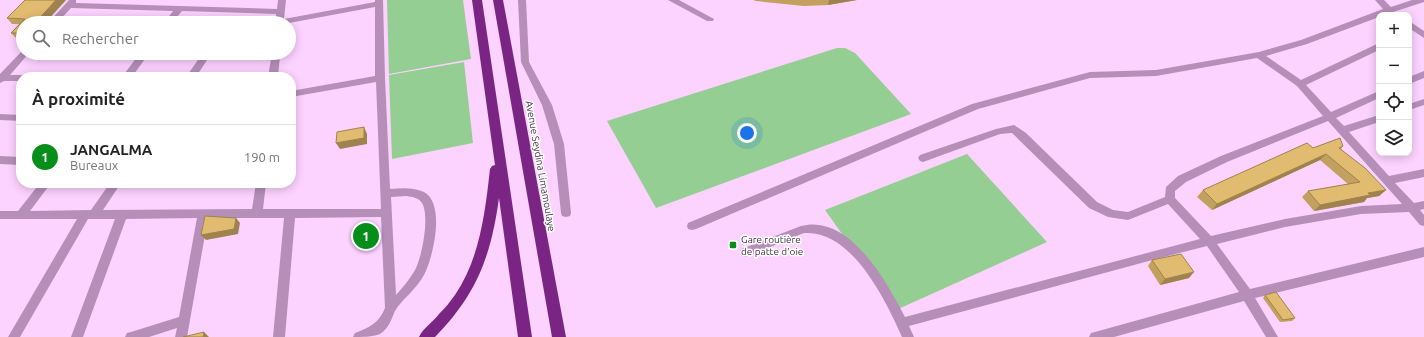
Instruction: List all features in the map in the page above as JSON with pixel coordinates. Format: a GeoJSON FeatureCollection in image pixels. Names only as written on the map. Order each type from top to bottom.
{"type":"FeatureCollection","features":[{"type":"Feature","properties":{"kind":"highway"},"geometry":{"type":"LineString","coordinates":[[477,0],[525,337]]}},
{"type":"Feature","properties":{"kind":"highway","name":"Avenue Seydina Limamoulaye"},"geometry":{"type":"LineString","coordinates":[[498,0],[559,337]]}},
{"type":"Feature","properties":{"kind":"highway"},"geometry":{"type":"LineString","coordinates":[[426,337],[447,317],[455,306],[466,290],[479,263],[487,235],[492,206],[498,148]]}},
{"type":"Feature","properties":{"kind":"highway"},"geometry":{"type":"LineString","coordinates":[[554,304],[566,337]]}},
{"type":"Feature","properties":{"kind":"street"},"geometry":{"type":"LineString","coordinates":[[281,16],[282,0]]}},
{"type":"Feature","properties":{"kind":"street"},"geometry":{"type":"LineString","coordinates":[[522,0],[525,62],[547,105],[559,144],[566,213]]}},
{"type":"Feature","properties":{"kind":"street"},"geometry":{"type":"LineString","coordinates":[[672,0],[710,19]]}},
{"type":"Feature","properties":{"kind":"street"},"geometry":{"type":"LineString","coordinates":[[1380,0],[1392,12],[1421,0]]}},
{"type":"Feature","properties":{"kind":"street"},"geometry":{"type":"LineString","coordinates":[[296,19],[379,2],[380,78],[391,308],[387,319],[380,329],[359,337]]}},
{"type":"Feature","properties":{"kind":"street"},"geometry":{"type":"LineString","coordinates":[[59,16],[72,3],[111,3],[179,9],[281,12]]}},
{"type":"Feature","properties":{"kind":"street"},"geometry":{"type":"LineString","coordinates":[[174,16],[179,9]]}},
{"type":"Feature","properties":{"kind":"street"},"geometry":{"type":"LineString","coordinates":[[692,226],[975,106],[1090,75],[1156,73],[1259,54],[1304,42],[1376,17]]}},
{"type":"Feature","properties":{"kind":"street"},"geometry":{"type":"LineString","coordinates":[[1412,28],[1424,25]]}},
{"type":"Feature","properties":{"kind":"street"},"geometry":{"type":"LineString","coordinates":[[1412,29],[1424,35]]}},
{"type":"Feature","properties":{"kind":"street"},"geometry":{"type":"LineString","coordinates":[[1300,84],[1376,47]]}},
{"type":"Feature","properties":{"kind":"street"},"geometry":{"type":"LineString","coordinates":[[1259,54],[1300,84],[1424,222]]}},
{"type":"Feature","properties":{"kind":"street"},"geometry":{"type":"LineString","coordinates":[[1,79],[19,60]]}},
{"type":"Feature","properties":{"kind":"street"},"geometry":{"type":"LineString","coordinates":[[131,72],[140,60]]}},
{"type":"Feature","properties":{"kind":"street"},"geometry":{"type":"LineString","coordinates":[[195,72],[203,60]]}},
{"type":"Feature","properties":{"kind":"street"},"geometry":{"type":"LineString","coordinates":[[274,72],[275,60]]}},
{"type":"Feature","properties":{"kind":"street"},"geometry":{"type":"LineString","coordinates":[[1412,80],[1424,74]]}},
{"type":"Feature","properties":{"kind":"street"},"geometry":{"type":"LineString","coordinates":[[1,79],[16,78]]}},
{"type":"Feature","properties":{"kind":"street"},"geometry":{"type":"LineString","coordinates":[[296,93],[380,78]]}},
{"type":"Feature","properties":{"kind":"street"},"geometry":{"type":"LineString","coordinates":[[1272,337],[1210,242],[1170,199],[1170,190],[1182,179],[1224,159],[1329,117],[1376,95]]}},
{"type":"Feature","properties":{"kind":"street"},"geometry":{"type":"LineString","coordinates":[[1412,106],[1424,102]]}},
{"type":"Feature","properties":{"kind":"street"},"geometry":{"type":"LineString","coordinates":[[0,117],[16,118]]}},
{"type":"Feature","properties":{"kind":"street"},"geometry":{"type":"LineString","coordinates":[[1341,131],[1376,119]]}},
{"type":"Feature","properties":{"kind":"street"},"geometry":{"type":"LineString","coordinates":[[923,158],[999,131],[1014,129],[1023,136],[1092,205],[1112,214],[1128,216],[1170,199]]}},
{"type":"Feature","properties":{"kind":"street"},"geometry":{"type":"LineString","coordinates":[[0,160],[16,161]]}},
{"type":"Feature","properties":{"kind":"street"},"geometry":{"type":"LineString","coordinates":[[1386,181],[1424,173]]}},
{"type":"Feature","properties":{"kind":"street"},"geometry":{"type":"LineString","coordinates":[[22,215],[42,188]]}},
{"type":"Feature","properties":{"kind":"street"},"geometry":{"type":"LineString","coordinates":[[14,337],[90,215],[112,188]]}},
{"type":"Feature","properties":{"kind":"street"},"geometry":{"type":"LineString","coordinates":[[257,214],[260,188]]}},
{"type":"Feature","properties":{"kind":"street"},"geometry":{"type":"LineString","coordinates":[[385,193],[413,193],[424,198],[431,212],[428,247],[423,268],[413,285],[391,308]]}},
{"type":"Feature","properties":{"kind":"street"},"geometry":{"type":"LineString","coordinates":[[903,323],[1156,254],[1285,223],[1361,210],[1412,208],[1424,205]]}},
{"type":"Feature","properties":{"kind":"street"},"geometry":{"type":"LineString","coordinates":[[0,215],[386,213]]}},
{"type":"Feature","properties":{"kind":"street"},"geometry":{"type":"LineString","coordinates":[[77,337],[122,214]]}},
{"type":"Feature","properties":{"kind":"street"},"geometry":{"type":"LineString","coordinates":[[182,337],[203,214]]}},
{"type":"Feature","properties":{"kind":"street"},"geometry":{"type":"LineString","coordinates":[[279,337],[290,214]]}},
{"type":"Feature","properties":{"kind":"street"},"geometry":{"type":"LineString","coordinates":[[745,252],[805,229],[824,231],[845,241],[871,269],[903,323],[908,337]]}},
{"type":"Feature","properties":{"kind":"street"},"geometry":{"type":"LineString","coordinates":[[1095,337],[1246,295],[1424,252]]}},
{"type":"Feature","properties":{"kind":"street"},"geometry":{"type":"LineString","coordinates":[[131,337],[184,321]]}},
{"type":"Feature","properties":{"kind":"green space"},"geometry":{"type":"Polygon","coordinates":[[[387,0],[463,0],[471,59],[389,74],[387,0]]]}},
{"type":"Feature","properties":{"kind":"green space"},"geometry":{"type":"Polygon","coordinates":[[[837,48],[845,48],[855,53],[911,114],[656,208],[607,121],[837,48]]]}},
{"type":"Feature","properties":{"kind":"green space"},"geometry":{"type":"Polygon","coordinates":[[[464,62],[473,143],[392,159],[389,75],[464,62]]]}},
{"type":"Feature","properties":{"kind":"green space"},"geometry":{"type":"Polygon","coordinates":[[[967,154],[1047,242],[896,310],[825,210],[967,154]]]}},
{"type":"Feature","properties":{"kind":"building"},"geometry":{"type":"Polygon","coordinates":[[[25,0],[56,0],[41,16],[16,16],[16,18],[7,18],[25,0]]]}},
{"type":"Feature","properties":{"kind":"building"},"geometry":{"type":"Polygon","coordinates":[[[16,28],[16,33],[11,33],[16,28]]]}},
{"type":"Feature","properties":{"kind":"building"},"geometry":{"type":"Polygon","coordinates":[[[364,127],[364,138],[336,143],[337,132],[364,127]]]}},
{"type":"Feature","properties":{"kind":"building"},"geometry":{"type":"Polygon","coordinates":[[[1340,138],[1343,146],[1339,148],[1365,168],[1386,190],[1368,193],[1370,195],[1320,205],[1308,191],[1360,182],[1326,154],[1217,204],[1203,190],[1307,143],[1313,148],[1340,138]]]}},
{"type":"Feature","properties":{"kind":"building"},"geometry":{"type":"Polygon","coordinates":[[[205,216],[236,218],[234,229],[201,235],[205,216]]]}},
{"type":"Feature","properties":{"kind":"building"},"geometry":{"type":"Polygon","coordinates":[[[1181,254],[1194,272],[1165,279],[1152,260],[1181,254]]]}},
{"type":"Feature","properties":{"kind":"building"},"geometry":{"type":"Polygon","coordinates":[[[1276,292],[1295,318],[1283,320],[1265,295],[1276,292]]]}},
{"type":"Feature","properties":{"kind":"building"},"geometry":{"type":"Polygon","coordinates":[[[204,332],[203,337],[183,337],[204,332]]]}},
{"type":"Feature","properties":{"kind":"place","name":"JANGALMA"},"geometry":{"type":"Point","coordinates":[366,236]}},
{"type":"Feature","properties":{"kind":"place","name":"Gare routière de patte d'oie"},"geometry":{"type":"Point","coordinates":[733,245]}}]}
